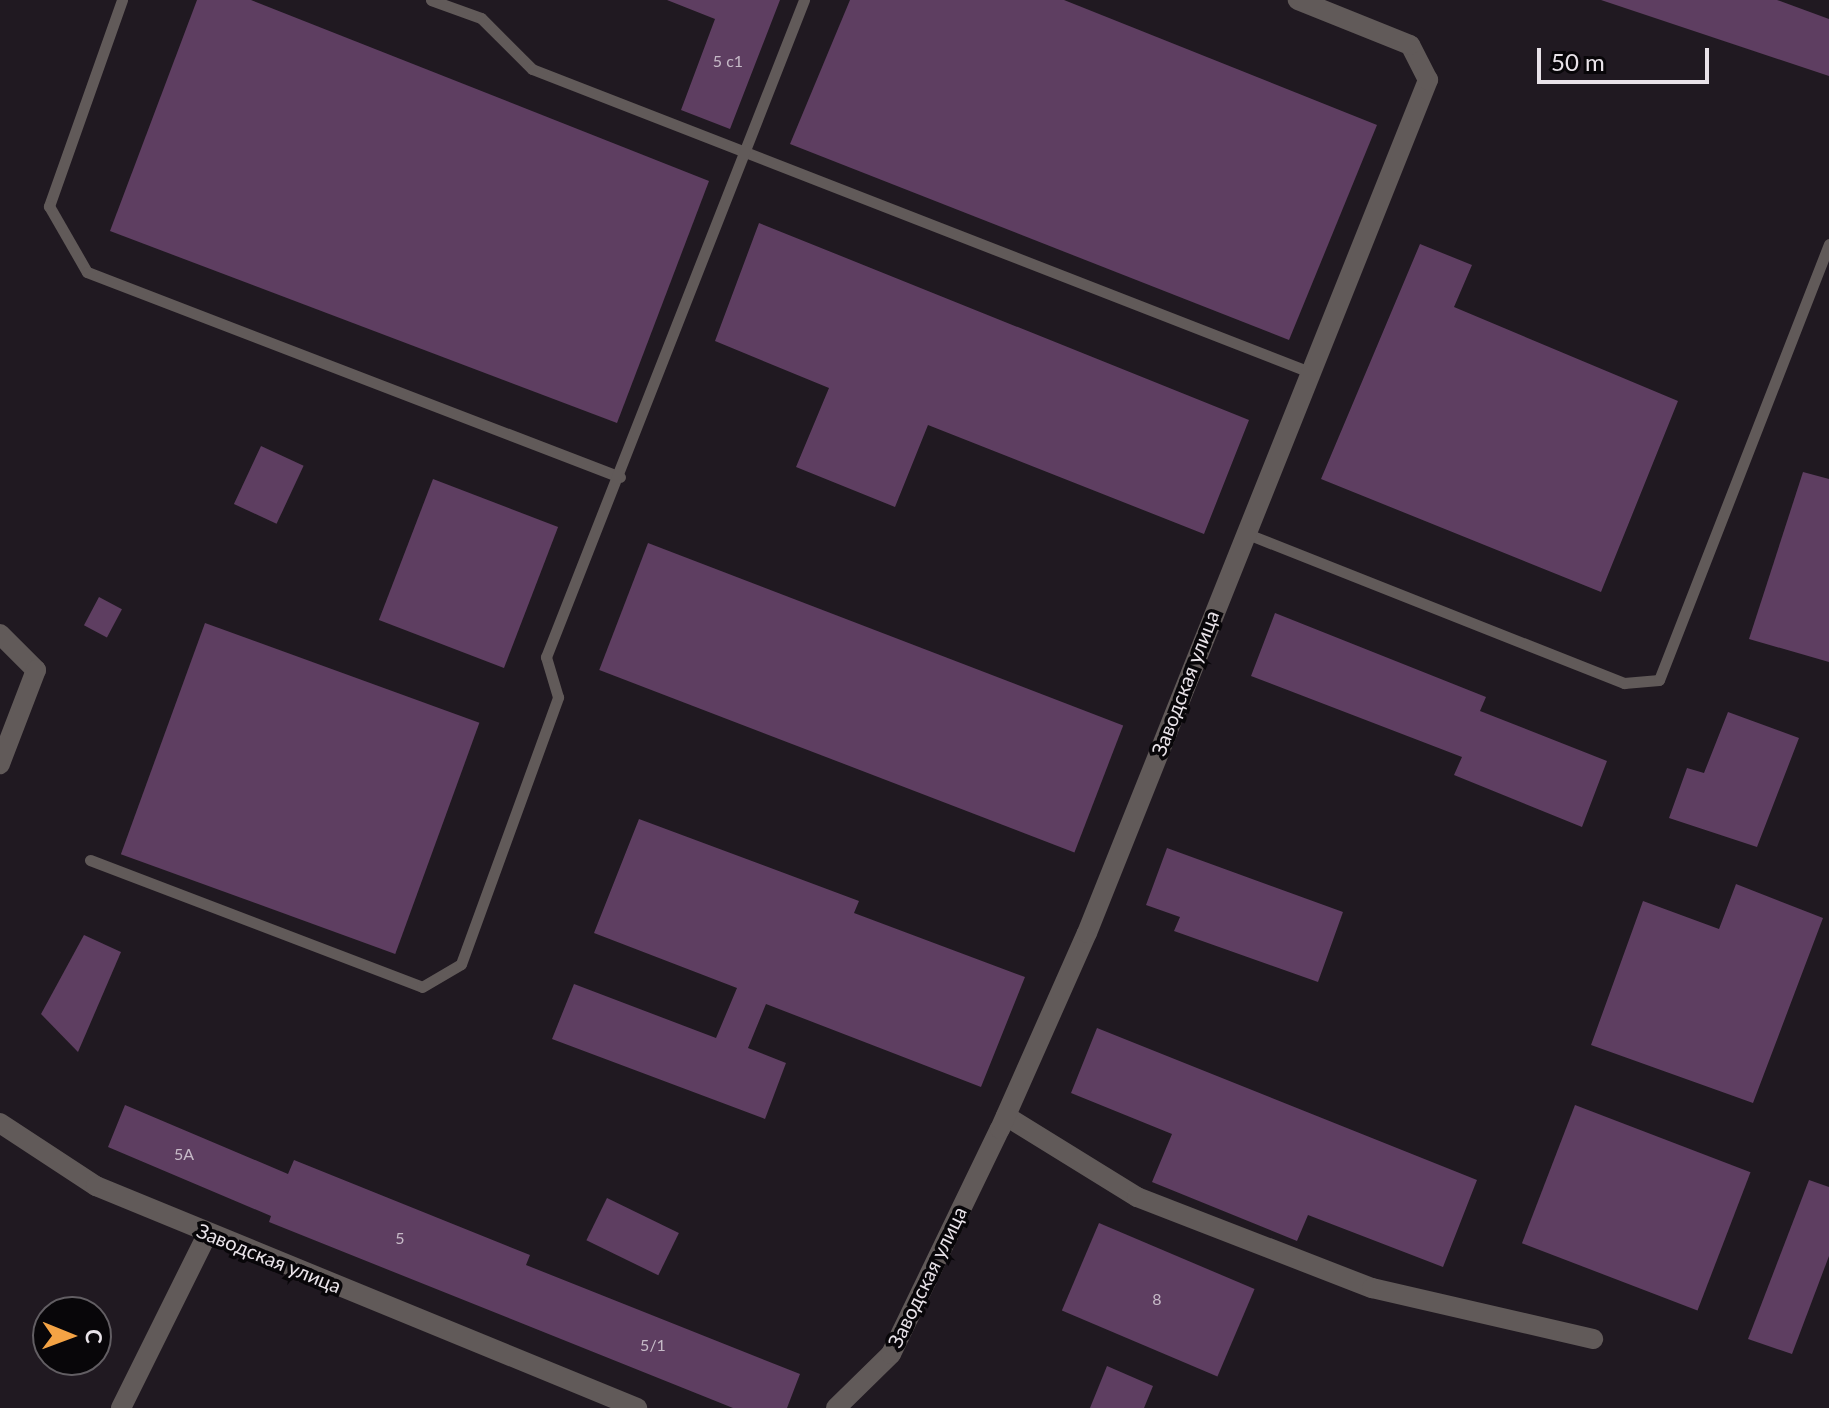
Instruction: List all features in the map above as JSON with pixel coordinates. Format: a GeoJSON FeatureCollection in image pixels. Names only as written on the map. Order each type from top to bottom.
{"type":"FeatureCollection","features":[{"type":"Feature","properties":{"kind":"street","name":"Заводская улица"},"geometry":{"type":"LineString","coordinates":[[836,1408],[891,1354],[1006,1116],[1087,933],[1244,532],[1312,373],[1428,80],[1410,45],[1298,0]]}},
{"type":"Feature","properties":{"kind":"street"},"geometry":{"type":"LineString","coordinates":[[0,634],[36,670],[0,764]]}},
{"type":"Feature","properties":{"kind":"street"},"geometry":{"type":"LineString","coordinates":[[1006,1116],[1137,1197],[1372,1288],[1593,1339]]}},
{"type":"Feature","properties":{"kind":"street","name":"Заводская улица"},"geometry":{"type":"LineString","coordinates":[[0,1123],[96,1186],[637,1408]]}},
{"type":"Feature","properties":{"kind":"street"},"geometry":{"type":"LineString","coordinates":[[121,1408],[208,1233]]}},
{"type":"Feature","properties":{"kind":"lane"},"geometry":{"type":"LineString","coordinates":[[122,0],[49,206],[87,272],[620,477]]}},
{"type":"Feature","properties":{"kind":"lane"},"geometry":{"type":"LineString","coordinates":[[431,0],[481,18],[532,69],[1312,373]]}},
{"type":"Feature","properties":{"kind":"lane"},"geometry":{"type":"LineString","coordinates":[[90,860],[422,987],[461,964],[558,697],[546,657],[620,477],[741,149],[804,0]]}},
{"type":"Feature","properties":{"kind":"lane"},"geometry":{"type":"LineString","coordinates":[[1244,532],[1624,683],[1659,680],[1829,244]]}},
{"type":"Feature","properties":{"kind":"building"},"geometry":{"type":"Polygon","coordinates":[[[197,0],[251,0],[709,181],[617,423],[110,231],[197,0]]]}},
{"type":"Feature","properties":{"kind":"building"},"geometry":{"type":"Polygon","coordinates":[[[667,0],[780,0],[730,129],[681,110],[715,19],[667,0]]]}},
{"type":"Feature","properties":{"kind":"building"},"geometry":{"type":"Polygon","coordinates":[[[850,0],[1064,0],[1377,125],[1289,340],[790,144],[850,0]]]}},
{"type":"Feature","properties":{"kind":"building"},"geometry":{"type":"Polygon","coordinates":[[[1601,0],[1777,0],[1829,19],[1829,76],[1601,0]]]}},
{"type":"Feature","properties":{"kind":"building"},"geometry":{"type":"Polygon","coordinates":[[[759,223],[1249,420],[1204,534],[928,425],[895,507],[796,467],[829,388],[715,341],[759,223]]]}},
{"type":"Feature","properties":{"kind":"building"},"geometry":{"type":"Polygon","coordinates":[[[1420,244],[1472,265],[1454,307],[1678,401],[1601,592],[1321,479],[1420,244]]]}},
{"type":"Feature","properties":{"kind":"building"},"geometry":{"type":"Polygon","coordinates":[[[261,446],[304,466],[277,524],[234,504],[261,446]]]}},
{"type":"Feature","properties":{"kind":"building"},"geometry":{"type":"Polygon","coordinates":[[[1803,472],[1829,479],[1829,662],[1749,639],[1803,472]]]}},
{"type":"Feature","properties":{"kind":"building"},"geometry":{"type":"Polygon","coordinates":[[[433,479],[558,527],[504,668],[379,620],[433,479]]]}},
{"type":"Feature","properties":{"kind":"building"},"geometry":{"type":"Polygon","coordinates":[[[648,543],[1123,725],[1074,852],[599,670],[648,543]]]}},
{"type":"Feature","properties":{"kind":"building"},"geometry":{"type":"Polygon","coordinates":[[[99,597],[122,609],[107,637],[84,625],[99,597]]]}},
{"type":"Feature","properties":{"kind":"building"},"geometry":{"type":"Polygon","coordinates":[[[1275,613],[1486,697],[1480,711],[1607,761],[1582,827],[1454,775],[1462,757],[1251,676],[1275,613]]]}},
{"type":"Feature","properties":{"kind":"building"},"geometry":{"type":"Polygon","coordinates":[[[205,623],[479,723],[395,954],[121,854],[205,623]]]}},
{"type":"Feature","properties":{"kind":"building"},"geometry":{"type":"Polygon","coordinates":[[[1728,712],[1799,738],[1757,847],[1669,818],[1687,768],[1704,773],[1728,712]]]}},
{"type":"Feature","properties":{"kind":"building"},"geometry":{"type":"Polygon","coordinates":[[[639,819],[859,901],[854,913],[1025,977],[981,1087],[766,1004],[748,1048],[786,1063],[765,1119],[552,1039],[574,984],[716,1038],[737,988],[594,933],[639,819]]]}},
{"type":"Feature","properties":{"kind":"building"},"geometry":{"type":"Polygon","coordinates":[[[1167,848],[1343,912],[1318,982],[1174,931],[1180,917],[1146,905],[1167,848]]]}},
{"type":"Feature","properties":{"kind":"building"},"geometry":{"type":"Polygon","coordinates":[[[1736,884],[1823,918],[1753,1103],[1591,1045],[1643,901],[1719,929],[1736,884]]]}},
{"type":"Feature","properties":{"kind":"building"},"geometry":{"type":"Polygon","coordinates":[[[84,935],[121,952],[78,1052],[41,1014],[84,935]]]}},
{"type":"Feature","properties":{"kind":"building"},"geometry":{"type":"Polygon","coordinates":[[[1097,1028],[1477,1180],[1443,1267],[1308,1215],[1297,1241],[1152,1182],[1172,1134],[1071,1093],[1097,1028]]]}},
{"type":"Feature","properties":{"kind":"building"},"geometry":{"type":"Polygon","coordinates":[[[125,1105],[288,1174],[294,1160],[530,1255],[526,1265],[800,1374],[787,1408],[733,1408],[269,1222],[271,1216],[108,1147],[125,1105]]]}},
{"type":"Feature","properties":{"kind":"building"},"geometry":{"type":"Polygon","coordinates":[[[1575,1105],[1751,1172],[1697,1311],[1522,1243],[1575,1105]]]}},
{"type":"Feature","properties":{"kind":"building"},"geometry":{"type":"Polygon","coordinates":[[[1809,1180],[1829,1187],[1829,1256],[1792,1354],[1748,1339],[1809,1180]]]}},
{"type":"Feature","properties":{"kind":"building"},"geometry":{"type":"Polygon","coordinates":[[[607,1198],[679,1233],[658,1275],[586,1240],[607,1198]]]}},
{"type":"Feature","properties":{"kind":"building"},"geometry":{"type":"Polygon","coordinates":[[[1099,1223],[1255,1289],[1217,1376],[1062,1310],[1099,1223]]]}},
{"type":"Feature","properties":{"kind":"building"},"geometry":{"type":"Polygon","coordinates":[[[1107,1366],[1153,1386],[1144,1408],[1090,1408],[1107,1366]]]}}]}
